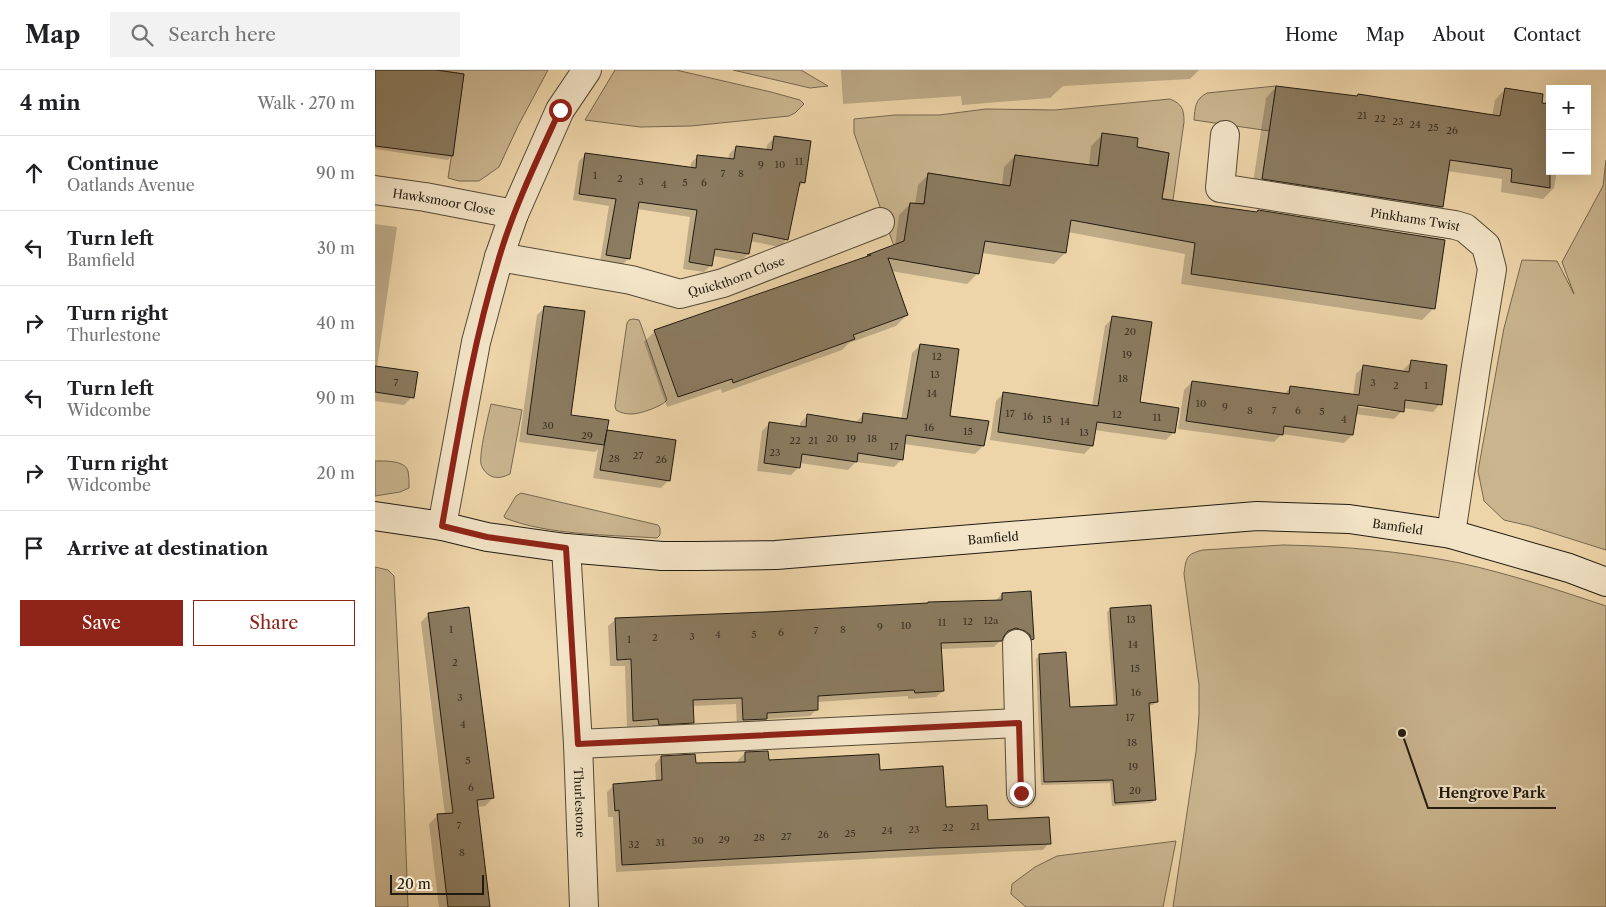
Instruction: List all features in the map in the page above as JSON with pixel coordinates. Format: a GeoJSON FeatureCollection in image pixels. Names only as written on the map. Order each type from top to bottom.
{"type":"FeatureCollection","features":[{"type":"Feature","properties":{"kind":"street"},"geometry":{"type":"LineString","coordinates":[[442,526],[476,342],[499,257],[514,214],[560,110],[587,70]]}},
{"type":"Feature","properties":{"kind":"street","name":"Pinkhams Twist"},"geometry":{"type":"LineString","coordinates":[[1225,136],[1220,188],[1455,225],[1465,228],[1486,246],[1492,269],[1451,534]]}},
{"type":"Feature","properties":{"kind":"street","name":"Hawksmoor Close"},"geometry":{"type":"LineString","coordinates":[[375,190],[425,196],[514,214]]}},
{"type":"Feature","properties":{"kind":"street","name":"Quickthorn Close"},"geometry":{"type":"LineString","coordinates":[[499,257],[631,280],[680,294],[723,283],[880,222]]}},
{"type":"Feature","properties":{"kind":"street","name":"Bamfield"},"geometry":{"type":"LineString","coordinates":[[375,516],[442,526],[487,537],[566,548],[663,556],[776,555],[1257,516],[1349,519],[1451,534],[1569,568],[1606,582]]}},
{"type":"Feature","properties":{"kind":"street","name":"Thurlestone"},"geometry":{"type":"LineString","coordinates":[[566,548],[578,744],[584,907]]}},
{"type":"Feature","properties":{"kind":"street"},"geometry":{"type":"LineString","coordinates":[[1017,644],[1021,793]]}},
{"type":"Feature","properties":{"kind":"street"},"geometry":{"type":"LineString","coordinates":[[578,744],[1019,723]]}},
{"type":"Feature","properties":{"kind":"shaded area"},"geometry":{"type":"Polygon","coordinates":[[[437,70],[548,70],[518,126],[499,167],[479,181],[459,181],[448,178],[464,74],[437,70]]]}},
{"type":"Feature","properties":{"kind":"shaded area"},"geometry":{"type":"Polygon","coordinates":[[[615,70],[676,70],[771,92],[800,100],[804,104],[789,116],[691,126],[640,127],[585,120],[615,70]]]}},
{"type":"Feature","properties":{"kind":"shaded area"},"geometry":{"type":"Polygon","coordinates":[[[733,70],[801,70],[828,86],[810,88],[733,70]]]}},
{"type":"Feature","properties":{"kind":"shaded area"},"geometry":{"type":"Polygon","coordinates":[[[1276,86],[1270,131],[1194,120],[1198,101],[1207,93],[1276,86]]]}},
{"type":"Feature","properties":{"kind":"shaded area"},"geometry":{"type":"Polygon","coordinates":[[[1170,99],[1180,105],[1184,117],[1173,200],[1159,198],[1164,189],[1169,153],[1137,147],[1102,133],[1098,166],[1083,164],[1081,172],[1049,160],[1015,155],[1010,186],[928,173],[924,204],[910,203],[903,250],[895,249],[854,133],[854,119],[895,115],[939,115],[986,109],[1055,110],[1170,99]]]}},
{"type":"Feature","properties":{"kind":"shaded area"},"geometry":{"type":"Polygon","coordinates":[[[1606,160],[1606,550],[1530,526],[1504,520],[1484,501],[1478,471],[1504,328],[1522,260],[1557,261],[1574,294],[1562,262],[1603,186],[1606,160]]]}},
{"type":"Feature","properties":{"kind":"shaded area"},"geometry":{"type":"Polygon","coordinates":[[[633,319],[639,320],[667,400],[651,409],[632,414],[618,411],[615,406],[627,323],[633,319]]]}},
{"type":"Feature","properties":{"kind":"shaded area"},"geometry":{"type":"Polygon","coordinates":[[[491,404],[522,410],[510,474],[500,477],[489,475],[481,464],[482,444],[491,404]]]}},
{"type":"Feature","properties":{"kind":"shaded area"},"geometry":{"type":"Polygon","coordinates":[[[375,461],[394,462],[406,467],[409,477],[409,488],[400,492],[375,496],[375,461]]]}},
{"type":"Feature","properties":{"kind":"shaded area"},"geometry":{"type":"Polygon","coordinates":[[[521,493],[658,525],[660,535],[657,538],[559,531],[522,524],[505,518],[504,516],[516,496],[521,493]]]}},
{"type":"Feature","properties":{"kind":"shaded area"},"geometry":{"type":"Polygon","coordinates":[[[1283,545],[1371,550],[1416,555],[1460,563],[1516,577],[1606,606],[1606,907],[1173,907],[1196,752],[1199,715],[1199,685],[1184,574],[1186,560],[1193,553],[1203,550],[1283,545]]]}},
{"type":"Feature","properties":{"kind":"shaded area"},"geometry":{"type":"Polygon","coordinates":[[[375,567],[388,570],[394,576],[408,907],[375,907],[375,567]]]}},
{"type":"Feature","properties":{"kind":"shaded area"},"geometry":{"type":"Polygon","coordinates":[[[1176,841],[1163,907],[1026,907],[1011,894],[1012,884],[1035,867],[1057,856],[1176,841]]]}},
{"type":"Feature","properties":{"kind":"building"},"geometry":{"type":"Polygon","coordinates":[[[375,70],[436,70],[464,74],[453,156],[375,146],[375,70]]]}},
{"type":"Feature","properties":{"kind":"building"},"geometry":{"type":"Polygon","coordinates":[[[1276,86],[1357,96],[1358,94],[1500,116],[1505,88],[1543,94],[1542,103],[1546,104],[1546,175],[1550,175],[1550,188],[1511,182],[1512,169],[1450,160],[1443,207],[1262,179],[1276,86]]]}},
{"type":"Feature","properties":{"kind":"building"},"geometry":{"type":"Polygon","coordinates":[[[1102,133],[1138,138],[1137,147],[1169,153],[1162,199],[1257,212],[1258,210],[1445,240],[1435,309],[1191,274],[1195,243],[1071,220],[1066,253],[985,241],[979,274],[888,258],[908,315],[853,335],[855,339],[733,383],[732,379],[678,397],[654,330],[871,255],[867,255],[904,241],[910,203],[924,204],[928,173],[1010,186],[1015,155],[1098,166],[1102,133]]]}},
{"type":"Feature","properties":{"kind":"building"},"geometry":{"type":"Polygon","coordinates":[[[774,136],[811,141],[805,183],[800,182],[788,240],[753,233],[749,254],[715,249],[712,266],[689,262],[697,210],[639,202],[630,259],[606,255],[616,199],[579,194],[585,153],[696,168],[697,155],[734,159],[736,146],[772,150],[774,136]]]}},
{"type":"Feature","properties":{"kind":"building"},"geometry":{"type":"Polygon","coordinates":[[[544,306],[585,311],[571,415],[609,420],[604,445],[527,434],[544,306]]]}},
{"type":"Feature","properties":{"kind":"building"},"geometry":{"type":"Polygon","coordinates":[[[1112,316],[1152,322],[1140,402],[1179,408],[1175,433],[1097,422],[1093,446],[998,432],[1003,392],[1098,406],[1112,316]]]}},
{"type":"Feature","properties":{"kind":"building"},"geometry":{"type":"Polygon","coordinates":[[[920,344],[959,349],[950,416],[989,421],[984,446],[906,435],[903,460],[858,453],[857,462],[802,454],[800,468],[764,463],[769,422],[806,427],[807,414],[862,423],[863,413],[907,419],[920,344]]]}},
{"type":"Feature","properties":{"kind":"building"},"geometry":{"type":"Polygon","coordinates":[[[1411,360],[1447,365],[1442,405],[1405,400],[1404,412],[1358,405],[1353,435],[1284,426],[1283,435],[1186,421],[1192,381],[1289,394],[1290,386],[1359,395],[1363,365],[1409,372],[1411,360]]]}},
{"type":"Feature","properties":{"kind":"building"},"geometry":{"type":"Polygon","coordinates":[[[375,366],[418,372],[414,398],[375,392],[375,366]]]}},
{"type":"Feature","properties":{"kind":"building"},"geometry":{"type":"Polygon","coordinates":[[[607,430],[676,440],[670,481],[600,470],[607,430]]]}},
{"type":"Feature","properties":{"kind":"building"},"geometry":{"type":"Polygon","coordinates":[[[1031,591],[1034,639],[1031,640],[1030,635],[1025,631],[1016,628],[1008,631],[1002,641],[941,643],[944,691],[915,693],[914,690],[818,696],[818,710],[767,713],[767,719],[743,720],[742,698],[693,700],[694,723],[659,725],[658,719],[633,721],[631,659],[617,660],[615,618],[1002,600],[1002,593],[1031,591]]]}},
{"type":"Feature","properties":{"kind":"building"},"geometry":{"type":"Polygon","coordinates":[[[1151,605],[1158,702],[1149,703],[1156,800],[1115,803],[1113,780],[1044,782],[1039,654],[1066,652],[1070,707],[1117,705],[1110,608],[1151,605]]]}},
{"type":"Feature","properties":{"kind":"building"},"geometry":{"type":"Polygon","coordinates":[[[469,607],[494,798],[477,800],[490,907],[448,907],[437,814],[453,813],[428,613],[469,607]]]}},
{"type":"Feature","properties":{"kind":"building"},"geometry":{"type":"Polygon","coordinates":[[[768,751],[769,760],[879,754],[880,770],[943,766],[946,807],[987,805],[988,820],[1049,817],[1051,844],[936,848],[622,865],[619,810],[615,811],[613,784],[662,780],[661,756],[695,754],[696,763],[745,762],[745,752],[768,751]]]}},
{"type":"Feature","properties":{"kind":"place","name":"Hengrove Park"},"geometry":{"type":"Point","coordinates":[1402,733]}},
{"type":"Feature","properties":{"kind":"route"},"geometry":{"type":"LineString","coordinates":[[560,110],[514,214],[499,257],[476,342],[442,526],[487,537],[566,548],[578,744],[1019,723],[1021,793]]}}]}
